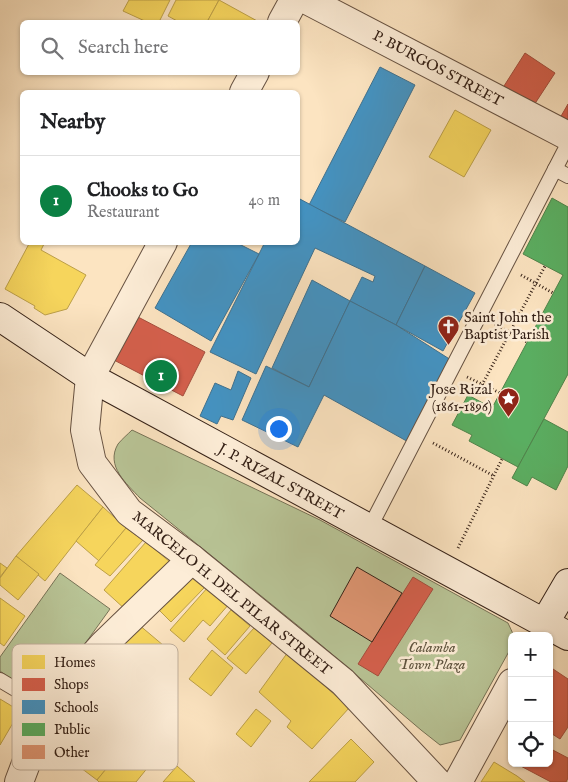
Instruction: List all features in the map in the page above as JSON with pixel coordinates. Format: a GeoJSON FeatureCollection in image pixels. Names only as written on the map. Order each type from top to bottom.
{"type":"FeatureCollection","features":[{"type":"Feature","properties":{"kind":"street"},"geometry":{"type":"LineString","coordinates":[[283,20],[294,0]]}},
{"type":"Feature","properties":{"kind":"street","name":"P. BURGOS STREET"},"geometry":{"type":"LineString","coordinates":[[307,0],[568,136]]}},
{"type":"Feature","properties":{"kind":"street"},"geometry":{"type":"LineString","coordinates":[[245,90],[253,75]]}},
{"type":"Feature","properties":{"kind":"street"},"geometry":{"type":"LineString","coordinates":[[90,377],[161,245]]}},
{"type":"Feature","properties":{"kind":"street","name":"J. P. RIZAL STREET"},"geometry":{"type":"LineString","coordinates":[[0,316],[90,377],[448,571],[540,630],[568,636]]}},
{"type":"Feature","properties":{"kind":"street","name":"MARCELO H. DEL PILAR STREET"},"geometry":{"type":"LineString","coordinates":[[90,377],[85,430],[92,463],[129,512],[192,559],[343,682],[437,782]]}},
{"type":"Feature","properties":{"kind":"street"},"geometry":{"type":"LineString","coordinates":[[104,644],[192,559]]}},
{"type":"Feature","properties":{"kind":"street"},"geometry":{"type":"LineString","coordinates":[[540,630],[568,583]]}},
{"type":"Feature","properties":{"kind":"street"},"geometry":{"type":"LineString","coordinates":[[458,782],[508,689]]}},
{"type":"Feature","properties":{"kind":"street"},"geometry":{"type":"LineString","coordinates":[[19,782],[24,770]]}},
{"type":"Feature","properties":{"kind":"lane"},"geometry":{"type":"LineString","coordinates":[[369,529],[568,144]]}},
{"type":"Feature","properties":{"kind":"lane"},"geometry":{"type":"LineString","coordinates":[[555,169],[568,176]]}},
{"type":"Feature","properties":{"kind":"lane"},"geometry":{"type":"LineString","coordinates":[[0,680],[12,687]]}},
{"type":"Feature","properties":{"kind":"path"},"geometry":{"type":"LineString","coordinates":[[505,266],[553,293]]}},
{"type":"Feature","properties":{"kind":"path"},"geometry":{"type":"LineString","coordinates":[[482,385],[545,266]]}},
{"type":"Feature","properties":{"kind":"path"},"geometry":{"type":"LineString","coordinates":[[479,315],[527,342]]}},
{"type":"Feature","properties":{"kind":"path"},"geometry":{"type":"LineString","coordinates":[[451,369],[500,393]]}},
{"type":"Feature","properties":{"kind":"path"},"geometry":{"type":"LineString","coordinates":[[418,436],[494,476]]}},
{"type":"Feature","properties":{"kind":"path"},"geometry":{"type":"LineString","coordinates":[[448,571],[502,459]]}},
{"type":"Feature","properties":{"kind":"green space","name":"Calamba Town Plaza"},"geometry":{"type":"Polygon","coordinates":[[[132,430],[320,520],[508,623],[512,632],[508,632],[508,653],[460,740],[440,745],[307,633],[140,498],[124,481],[116,467],[114,460],[118,444],[132,430]]]}},
{"type":"Feature","properties":{"kind":"green space"},"geometry":{"type":"Polygon","coordinates":[[[60,573],[110,609],[85,644],[12,644],[12,680],[0,671],[0,657],[60,573]]]}},
{"type":"Feature","properties":{"kind":"building: Homes"},"geometry":{"type":"Polygon","coordinates":[[[129,0],[170,0],[160,20],[143,20],[123,11],[129,0]]]}},
{"type":"Feature","properties":{"kind":"building: Homes"},"geometry":{"type":"Polygon","coordinates":[[[176,0],[219,0],[208,20],[175,20],[168,16],[176,0]]]}},
{"type":"Feature","properties":{"kind":"building: Homes"},"geometry":{"type":"Polygon","coordinates":[[[219,0],[255,20],[208,20],[219,0]]]}},
{"type":"Feature","properties":{"kind":"building: Homes"},"geometry":{"type":"Polygon","coordinates":[[[455,110],[491,130],[464,177],[429,157],[455,110]]]}},
{"type":"Feature","properties":{"kind":"building: Homes"},"geometry":{"type":"Polygon","coordinates":[[[28,245],[44,245],[41,250],[86,275],[67,309],[45,315],[34,308],[35,306],[5,289],[28,245]]]}},
{"type":"Feature","properties":{"kind":"building: Homes"},"geometry":{"type":"Polygon","coordinates":[[[77,485],[103,507],[45,581],[16,556],[77,485]]]}},
{"type":"Feature","properties":{"kind":"building: Homes"},"geometry":{"type":"Polygon","coordinates":[[[103,507],[126,528],[99,561],[76,541],[103,507]]]}},
{"type":"Feature","properties":{"kind":"building: Homes"},"geometry":{"type":"Polygon","coordinates":[[[126,528],[143,540],[110,576],[95,565],[126,528]]]}},
{"type":"Feature","properties":{"kind":"building: Homes"},"geometry":{"type":"Polygon","coordinates":[[[146,542],[170,562],[126,610],[104,590],[146,542]]]}},
{"type":"Feature","properties":{"kind":"building: Homes"},"geometry":{"type":"Polygon","coordinates":[[[16,556],[39,574],[18,600],[0,585],[0,578],[16,556]]]}},
{"type":"Feature","properties":{"kind":"building: Homes"},"geometry":{"type":"Polygon","coordinates":[[[0,563],[7,568],[0,577],[0,563]]]}},
{"type":"Feature","properties":{"kind":"building: Homes"},"geometry":{"type":"Polygon","coordinates":[[[191,573],[205,587],[171,622],[157,608],[191,573]]]}},
{"type":"Feature","properties":{"kind":"building: Homes"},"geometry":{"type":"Polygon","coordinates":[[[209,586],[229,604],[210,626],[203,620],[184,642],[170,630],[209,586]]]}},
{"type":"Feature","properties":{"kind":"building: Homes"},"geometry":{"type":"Polygon","coordinates":[[[0,598],[25,616],[4,646],[0,643],[0,598]]]}},
{"type":"Feature","properties":{"kind":"building: Homes"},"geometry":{"type":"Polygon","coordinates":[[[231,610],[250,626],[225,655],[207,639],[231,610]]]}},
{"type":"Feature","properties":{"kind":"building: Homes"},"geometry":{"type":"Polygon","coordinates":[[[138,624],[162,644],[120,644],[138,624]]]}},
{"type":"Feature","properties":{"kind":"building: Homes"},"geometry":{"type":"Polygon","coordinates":[[[254,628],[272,643],[246,674],[227,658],[254,628]]]}},
{"type":"Feature","properties":{"kind":"building: Homes"},"geometry":{"type":"Polygon","coordinates":[[[212,650],[233,668],[211,696],[189,679],[212,650]]]}},
{"type":"Feature","properties":{"kind":"building: Homes"},"geometry":{"type":"Polygon","coordinates":[[[288,652],[349,708],[312,749],[287,727],[291,721],[259,692],[288,652]]]}},
{"type":"Feature","properties":{"kind":"building: Homes"},"geometry":{"type":"Polygon","coordinates":[[[0,699],[12,706],[12,725],[0,745],[0,699]]]}},
{"type":"Feature","properties":{"kind":"building: Homes"},"geometry":{"type":"Polygon","coordinates":[[[256,709],[271,721],[251,747],[236,734],[256,709]]]}},
{"type":"Feature","properties":{"kind":"building: Homes"},"geometry":{"type":"Polygon","coordinates":[[[351,739],[374,762],[355,782],[309,782],[351,739]]]}},
{"type":"Feature","properties":{"kind":"building: Homes"},"geometry":{"type":"Polygon","coordinates":[[[494,762],[517,776],[525,782],[481,782],[494,762]]]}},
{"type":"Feature","properties":{"kind":"building: Homes"},"geometry":{"type":"Polygon","coordinates":[[[178,767],[195,782],[163,782],[174,770],[178,770],[178,767]]]}},
{"type":"Feature","properties":{"kind":"building: Homes"},"geometry":{"type":"Polygon","coordinates":[[[84,770],[105,770],[97,780],[84,770]]]}},
{"type":"Feature","properties":{"kind":"building: Homes"},"geometry":{"type":"Polygon","coordinates":[[[105,770],[146,770],[136,782],[99,782],[97,780],[105,770]]]}},
{"type":"Feature","properties":{"kind":"building: Shops"},"geometry":{"type":"Polygon","coordinates":[[[525,53],[555,73],[534,105],[504,86],[525,53]]]}},
{"type":"Feature","properties":{"kind":"building: Shops"},"geometry":{"type":"Polygon","coordinates":[[[568,104],[568,132],[556,125],[568,104]]]}},
{"type":"Feature","properties":{"kind":"building: Shops"},"geometry":{"type":"Polygon","coordinates":[[[138,317],[205,352],[183,396],[112,359],[138,317]]]}},
{"type":"Feature","properties":{"kind":"building: Shops"},"geometry":{"type":"Polygon","coordinates":[[[413,577],[433,589],[378,676],[358,664],[413,577]]]}},
{"type":"Feature","properties":{"kind":"building: Shops"},"geometry":{"type":"Polygon","coordinates":[[[553,669],[568,679],[568,727],[560,739],[553,735],[553,669]]]}},
{"type":"Feature","properties":{"kind":"building: Shops"},"geometry":{"type":"Polygon","coordinates":[[[553,750],[568,758],[568,778],[566,782],[551,782],[523,767],[553,767],[553,750]]]}},
{"type":"Feature","properties":{"kind":"building: Schools"},"geometry":{"type":"Polygon","coordinates":[[[380,67],[415,85],[345,222],[309,205],[380,67]]]}},
{"type":"Feature","properties":{"kind":"building: Schools"},"geometry":{"type":"Polygon","coordinates":[[[300,199],[425,266],[396,325],[350,301],[362,277],[373,282],[375,276],[315,248],[256,374],[210,352],[264,245],[300,245],[300,199]]]}},
{"type":"Feature","properties":{"kind":"building: Schools"},"geometry":{"type":"Polygon","coordinates":[[[190,245],[241,245],[259,254],[211,341],[155,308],[190,245]]]}},
{"type":"Feature","properties":{"kind":"building: Schools"},"geometry":{"type":"Polygon","coordinates":[[[425,266],[475,293],[443,351],[396,325],[425,266]]]}},
{"type":"Feature","properties":{"kind":"building: Schools"},"geometry":{"type":"Polygon","coordinates":[[[312,280],[350,301],[309,387],[272,368],[312,280]]]}},
{"type":"Feature","properties":{"kind":"building: Schools"},"geometry":{"type":"Polygon","coordinates":[[[350,301],[396,325],[451,360],[412,444],[324,395],[298,447],[242,420],[266,366],[309,387],[350,301]]]}},
{"type":"Feature","properties":{"kind":"building: Schools"},"geometry":{"type":"Polygon","coordinates":[[[238,371],[251,378],[233,420],[221,416],[217,424],[200,416],[215,383],[231,390],[238,371]]]}},
{"type":"Feature","properties":{"kind":"building: Public"},"geometry":{"type":"Polygon","coordinates":[[[552,198],[568,207],[568,374],[518,467],[469,441],[472,435],[452,425],[468,395],[492,408],[563,275],[523,254],[552,198]]]}},
{"type":"Feature","properties":{"kind":"building: Public"},"geometry":{"type":"Polygon","coordinates":[[[544,419],[568,432],[568,466],[556,490],[532,477],[527,486],[512,478],[544,419]]]}},
{"type":"Feature","properties":{"kind":"building: Other"},"geometry":{"type":"Polygon","coordinates":[[[357,567],[402,593],[372,642],[330,616],[357,567]]]}},
{"type":"Feature","properties":{"kind":"place","name":"Saint John the Baptist Parish"},"geometry":{"type":"Point","coordinates":[448,345]}},
{"type":"Feature","properties":{"kind":"place","name":"Chooks to Go"},"geometry":{"type":"Point","coordinates":[161,376]}},
{"type":"Feature","properties":{"kind":"place","name":"Jose Rizal (1861–1896)"},"geometry":{"type":"Point","coordinates":[508,417]}}]}
